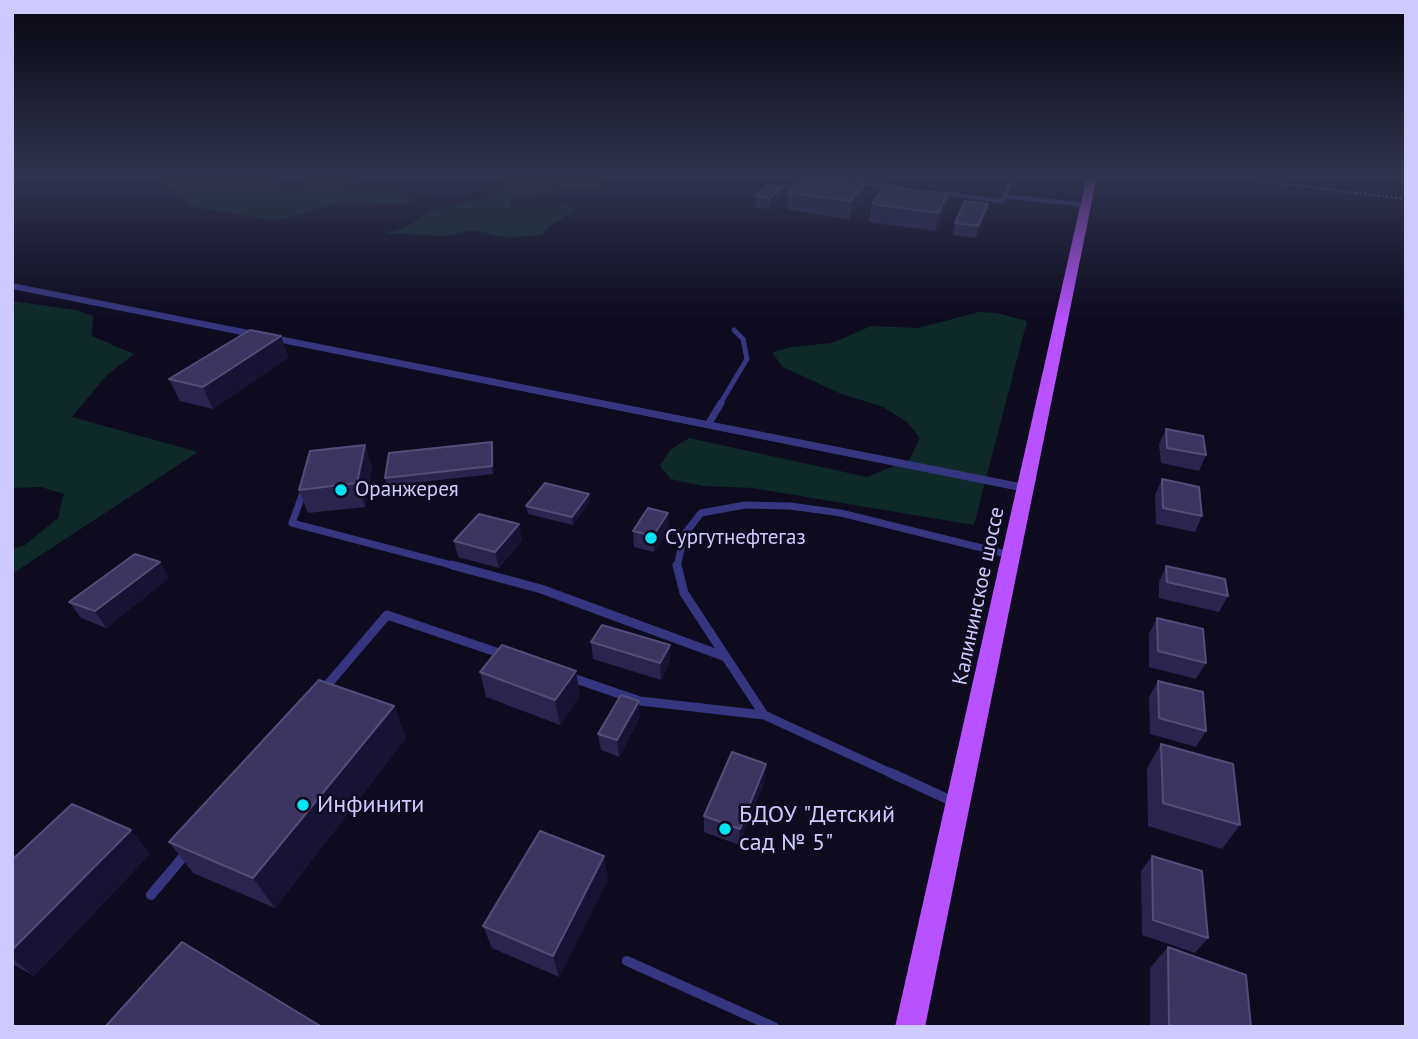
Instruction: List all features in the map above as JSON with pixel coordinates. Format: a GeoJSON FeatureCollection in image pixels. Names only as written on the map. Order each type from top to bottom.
{"type":"FeatureCollection","features":[{"type":"Feature","properties":{"kind":"main road","name":"Калининское шоссе"},"geometry":{"type":"LineString","coordinates":[[910,1027],[1082,224]]}},
{"type":"Feature","properties":{"kind":"street"},"geometry":{"type":"LineString","coordinates":[[12,286],[1025,488]]}},
{"type":"Feature","properties":{"kind":"lane"},"geometry":{"type":"LineString","coordinates":[[709,423],[747,359],[743,340],[734,330]]}},
{"type":"Feature","properties":{"kind":"lane"},"geometry":{"type":"LineString","coordinates":[[309,477],[292,523],[541,589],[723,656]]}},
{"type":"Feature","properties":{"kind":"lane"},"geometry":{"type":"LineString","coordinates":[[764,715],[684,593],[676,562],[684,535],[701,513],[745,505],[815,509],[1011,555]]}},
{"type":"Feature","properties":{"kind":"lane"},"geometry":{"type":"LineString","coordinates":[[317,698],[387,615],[513,658]]}},
{"type":"Feature","properties":{"kind":"lane"},"geometry":{"type":"LineString","coordinates":[[564,675],[640,701],[764,715],[958,803]]}},
{"type":"Feature","properties":{"kind":"lane"},"geometry":{"type":"LineString","coordinates":[[151,895],[195,843]]}},
{"type":"Feature","properties":{"kind":"lane"},"geometry":{"type":"LineString","coordinates":[[627,961],[774,1027]]}},
{"type":"Feature","properties":{"kind":"green space"},"geometry":{"type":"Polygon","coordinates":[[[410,224],[551,224],[542,235],[507,238],[473,230],[446,236],[386,233],[410,224]]]}},
{"type":"Feature","properties":{"kind":"green space"},"geometry":{"type":"Polygon","coordinates":[[[12,301],[76,310],[93,316],[92,336],[134,354],[106,376],[72,417],[198,452],[12,574],[12,549],[25,545],[58,518],[64,494],[41,487],[12,488],[12,301]]]}},
{"type":"Feature","properties":{"kind":"green space"},"geometry":{"type":"Polygon","coordinates":[[[979,312],[997,313],[1027,321],[974,525],[753,488],[702,486],[671,479],[660,466],[670,450],[689,438],[867,477],[909,460],[920,438],[907,422],[883,407],[839,393],[783,367],[772,353],[790,347],[832,343],[871,326],[918,328],[979,312]]]}},
{"type":"Feature","properties":{"kind":"building"},"geometry":{"type":"Polygon","coordinates":[[[250,330],[281,336],[203,387],[169,379],[250,330]]]}},
{"type":"Feature","properties":{"kind":"building"},"geometry":{"type":"Polygon","coordinates":[[[1166,429],[1203,436],[1206,455],[1167,448],[1166,429]]]}},
{"type":"Feature","properties":{"kind":"building"},"geometry":{"type":"Polygon","coordinates":[[[492,442],[492,466],[385,478],[389,453],[492,442]]]}},
{"type":"Feature","properties":{"kind":"building"},"geometry":{"type":"Polygon","coordinates":[[[365,445],[357,483],[299,490],[310,451],[365,445]]]}},
{"type":"Feature","properties":{"kind":"building"},"geometry":{"type":"Polygon","coordinates":[[[1162,479],[1199,487],[1202,516],[1163,508],[1162,479]]]}},
{"type":"Feature","properties":{"kind":"building"},"geometry":{"type":"Polygon","coordinates":[[[545,483],[589,494],[572,517],[526,506],[545,483]]]}},
{"type":"Feature","properties":{"kind":"building"},"geometry":{"type":"Polygon","coordinates":[[[648,508],[668,513],[653,536],[633,531],[648,508]]]}},
{"type":"Feature","properties":{"kind":"building"},"geometry":{"type":"Polygon","coordinates":[[[479,514],[519,524],[495,552],[454,541],[479,514]]]}},
{"type":"Feature","properties":{"kind":"building"},"geometry":{"type":"Polygon","coordinates":[[[135,554],[160,562],[95,611],[69,602],[135,554]]]}},
{"type":"Feature","properties":{"kind":"building"},"geometry":{"type":"Polygon","coordinates":[[[1166,566],[1225,579],[1228,596],[1167,582],[1166,566]]]}},
{"type":"Feature","properties":{"kind":"building"},"geometry":{"type":"Polygon","coordinates":[[[1157,618],[1203,629],[1206,663],[1158,651],[1157,618]]]}},
{"type":"Feature","properties":{"kind":"building"},"geometry":{"type":"Polygon","coordinates":[[[602,625],[670,645],[660,663],[591,642],[602,625]]]}},
{"type":"Feature","properties":{"kind":"building"},"geometry":{"type":"Polygon","coordinates":[[[502,645],[576,671],[555,700],[480,672],[502,645]]]}},
{"type":"Feature","properties":{"kind":"building"},"geometry":{"type":"Polygon","coordinates":[[[319,680],[394,706],[253,878],[169,842],[319,680]]]}},
{"type":"Feature","properties":{"kind":"building"},"geometry":{"type":"Polygon","coordinates":[[[1158,681],[1203,692],[1206,731],[1159,718],[1158,681]]]}},
{"type":"Feature","properties":{"kind":"building"},"geometry":{"type":"Polygon","coordinates":[[[621,695],[639,701],[617,740],[598,734],[621,695]]]}},
{"type":"Feature","properties":{"kind":"building"},"geometry":{"type":"Polygon","coordinates":[[[1161,744],[1233,764],[1240,825],[1163,803],[1161,744]]]}},
{"type":"Feature","properties":{"kind":"building"},"geometry":{"type":"Polygon","coordinates":[[[732,752],[766,764],[740,829],[704,816],[732,752]]]}},
{"type":"Feature","properties":{"kind":"building"},"geometry":{"type":"Polygon","coordinates":[[[72,804],[131,830],[12,950],[12,860],[72,804]]]}},
{"type":"Feature","properties":{"kind":"building"},"geometry":{"type":"Polygon","coordinates":[[[540,831],[604,856],[553,956],[483,926],[540,831]]]}},
{"type":"Feature","properties":{"kind":"building"},"geometry":{"type":"Polygon","coordinates":[[[1152,856],[1202,871],[1208,938],[1153,920],[1152,856]]]}},
{"type":"Feature","properties":{"kind":"building"},"geometry":{"type":"Polygon","coordinates":[[[182,942],[322,1027],[105,1027],[182,942]]]}},
{"type":"Feature","properties":{"kind":"building"},"geometry":{"type":"Polygon","coordinates":[[[1168,947],[1246,975],[1251,1027],[1175,1027],[1169,1024],[1168,947]]]}},
{"type":"Feature","properties":{"kind":"place","name":"Оранжерея"},"geometry":{"type":"Point","coordinates":[341,490]}},
{"type":"Feature","properties":{"kind":"place","name":"Сургутнефтегаз"},"geometry":{"type":"Point","coordinates":[651,538]}},
{"type":"Feature","properties":{"kind":"place","name":"Инфинити"},"geometry":{"type":"Point","coordinates":[303,805]}},
{"type":"Feature","properties":{"kind":"place","name":"БДОУ \"Детский сад № 5\""},"geometry":{"type":"Point","coordinates":[725,829]}}]}
